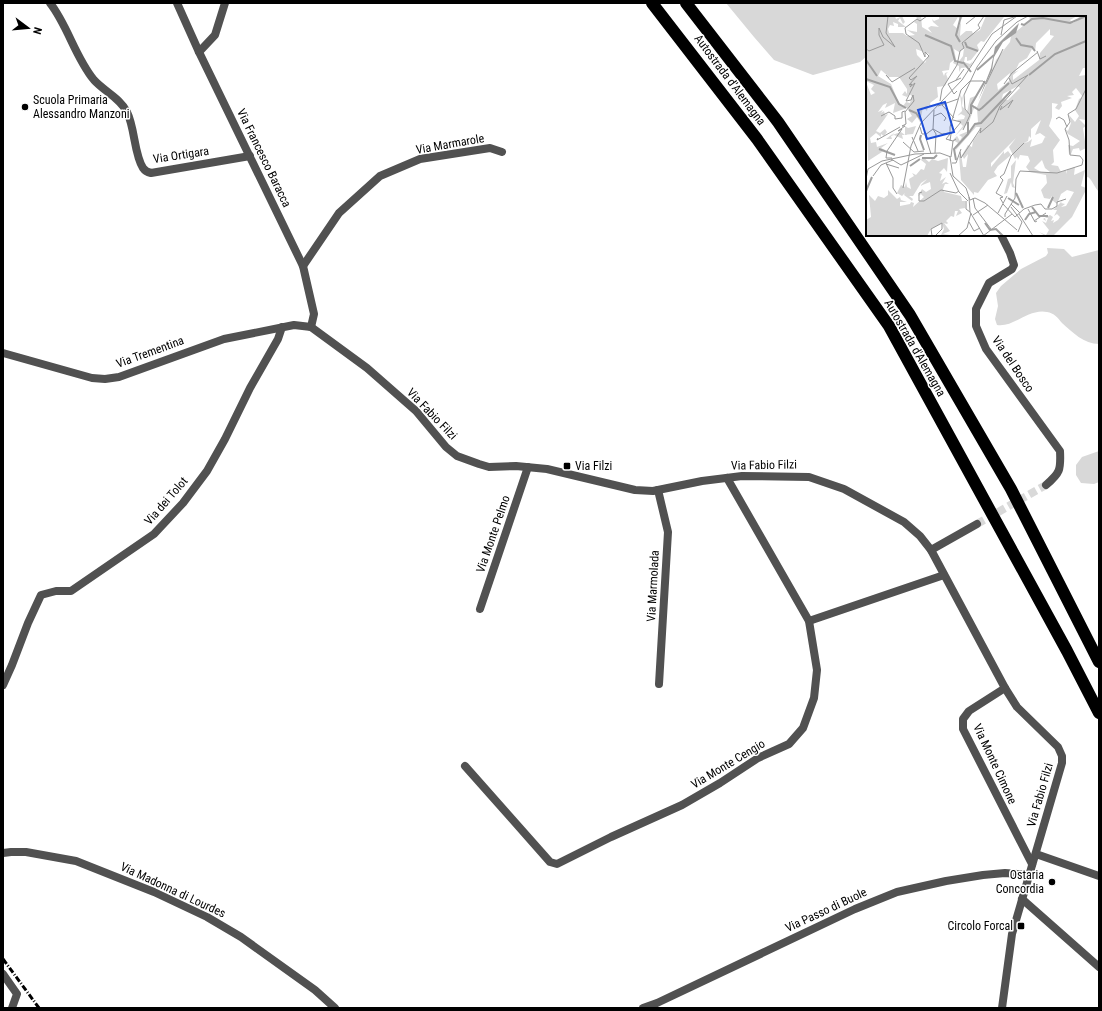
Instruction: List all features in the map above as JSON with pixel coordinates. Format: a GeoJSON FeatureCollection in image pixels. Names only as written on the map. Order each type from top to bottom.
{"type":"FeatureCollection","features":[{"type":"Feature","properties":{"kind":"highway","name":"Autostrada d'Alemagna"},"geometry":{"type":"LineString","coordinates":[[652,3],[757,139],[889,326],[1067,651],[1099,713]]}},
{"type":"Feature","properties":{"kind":"highway","name":"Autostrada d'Alemagna"},"geometry":{"type":"LineString","coordinates":[[686,3],[778,122],[910,315],[1011,489],[1099,662]]}},
{"type":"Feature","properties":{"kind":"street","name":"Via Ortigara"},"geometry":{"type":"LineString","coordinates":[[50,3],[85,67],[102,88],[121,103],[128,113],[142,168],[151,173],[250,156]]}},
{"type":"Feature","properties":{"kind":"street","name":"Via Francesco Baracca"},"geometry":{"type":"LineString","coordinates":[[177,3],[199,52],[303,266],[314,314],[311,327]]}},
{"type":"Feature","properties":{"kind":"street"},"geometry":{"type":"LineString","coordinates":[[199,52],[215,35],[225,3]]}},
{"type":"Feature","properties":{"kind":"street","name":"Via Marmarole"},"geometry":{"type":"LineString","coordinates":[[303,266],[338,213],[380,176],[420,160],[490,148],[502,152]]}},
{"type":"Feature","properties":{"kind":"street","name":"Via del Bosco"},"geometry":{"type":"LineString","coordinates":[[1002,236],[1014,265],[1012,269],[989,284],[976,310],[976,326],[986,349],[1060,451],[1060,464],[1057,476],[1046,485]]}},
{"type":"Feature","properties":{"kind":"street"},"geometry":{"type":"LineString","coordinates":[[282,327],[294,325],[311,327]]}},
{"type":"Feature","properties":{"kind":"street","name":"Via Trementina"},"geometry":{"type":"LineString","coordinates":[[3,353],[76,374],[105,379],[119,377],[224,339],[282,327]]}},
{"type":"Feature","properties":{"kind":"street","name":"Via dei Tolot"},"geometry":{"type":"LineString","coordinates":[[3,684],[41,595],[56,590],[72,591],[154,534],[183,503],[207,471],[225,439],[250,388],[278,339],[282,327]]}},
{"type":"Feature","properties":{"kind":"street","name":"Via Fabio Filzi"},"geometry":{"type":"LineString","coordinates":[[311,327],[367,368],[416,411],[446,447],[457,456],[489,467],[547,469],[635,490],[653,491],[742,476],[809,477],[844,489],[904,522],[920,536],[931,550],[1005,688],[1017,707],[1058,747],[1062,756],[1062,763],[1012,934],[1002,1008]]}},
{"type":"Feature","properties":{"kind":"street","name":"Via Monte Pelmo"},"geometry":{"type":"LineString","coordinates":[[480,609],[528,468]]}},
{"type":"Feature","properties":{"kind":"street","name":"Via Monte Cengio"},"geometry":{"type":"LineString","coordinates":[[465,766],[550,862],[557,864],[682,805],[720,783],[758,758],[789,744],[803,728],[814,698],[817,670],[809,621],[726,478]]}},
{"type":"Feature","properties":{"kind":"street","name":"Via Marmolada"},"geometry":{"type":"LineString","coordinates":[[658,490],[668,532],[659,684]]}},
{"type":"Feature","properties":{"kind":"street"},"geometry":{"type":"LineString","coordinates":[[931,550],[977,524]]}},
{"type":"Feature","properties":{"kind":"street"},"geometry":{"type":"LineString","coordinates":[[809,621],[944,575]]}},
{"type":"Feature","properties":{"kind":"street","name":"Via Monte Cimone"},"geometry":{"type":"LineString","coordinates":[[1005,688],[969,711],[963,719],[963,729],[1010,824],[1032,864]]}},
{"type":"Feature","properties":{"kind":"street","name":"Via Madonna di Lourdes"},"geometry":{"type":"LineString","coordinates":[[3,853],[26,852],[76,861],[154,892],[207,917],[242,937],[315,990],[335,1008]]}},
{"type":"Feature","properties":{"kind":"street"},"geometry":{"type":"LineString","coordinates":[[1036,854],[1099,876]]}},
{"type":"Feature","properties":{"kind":"street","name":"Via Passo di Buole"},"geometry":{"type":"LineString","coordinates":[[643,1008],[657,1003],[855,909],[897,892],[946,881],[983,875],[1005,873],[1029,875]]}},
{"type":"Feature","properties":{"kind":"street"},"geometry":{"type":"LineString","coordinates":[[1022,899],[1099,967]]}},
{"type":"Feature","properties":{"kind":"street"},"geometry":{"type":"LineString","coordinates":[[3,974],[17,994],[12,1008]]}},
{"type":"Feature","properties":{"kind":"shaded area"},"geometry":{"type":"Polygon","coordinates":[[[726,3],[1099,3],[1099,192],[1090,179],[1088,177],[1086,178],[1086,16],[866,16],[866,57],[860,62],[813,75],[774,60],[726,3]]]}},
{"type":"Feature","properties":{"kind":"shaded area"},"geometry":{"type":"Polygon","coordinates":[[[1047,248],[1064,249],[1072,257],[1099,250],[1099,344],[1083,340],[1062,323],[1056,316],[1047,312],[1034,313],[1009,324],[997,325],[995,319],[998,306],[996,293],[1001,286],[1021,269],[1046,256],[1048,253],[1047,248]]]}},
{"type":"Feature","properties":{"kind":"shaded area"},"geometry":{"type":"Polygon","coordinates":[[[1099,451],[1099,482],[1094,484],[1081,483],[1076,475],[1076,465],[1082,457],[1099,451]]]}},
{"type":"Feature","properties":{"kind":"tunnel"},"geometry":{"type":"LineString","coordinates":[[977,524],[1046,485]]}},
{"type":"Feature","properties":{"kind":"railway"},"geometry":{"type":"LineString","coordinates":[[3,959],[39,1008]]}},
{"type":"Feature","properties":{"kind":"place","name":"Scuola Primaria Alessandro Manzoni"},"geometry":{"type":"Point","coordinates":[25,107]}},
{"type":"Feature","properties":{"kind":"place","name":"Via Filzi"},"geometry":{"type":"Point","coordinates":[567,466]}},
{"type":"Feature","properties":{"kind":"place","name":"Ostaria Concordia"},"geometry":{"type":"Point","coordinates":[1052,882]}},
{"type":"Feature","properties":{"kind":"place","name":"Circolo Forcal"},"geometry":{"type":"Point","coordinates":[1021,926]}}]}
